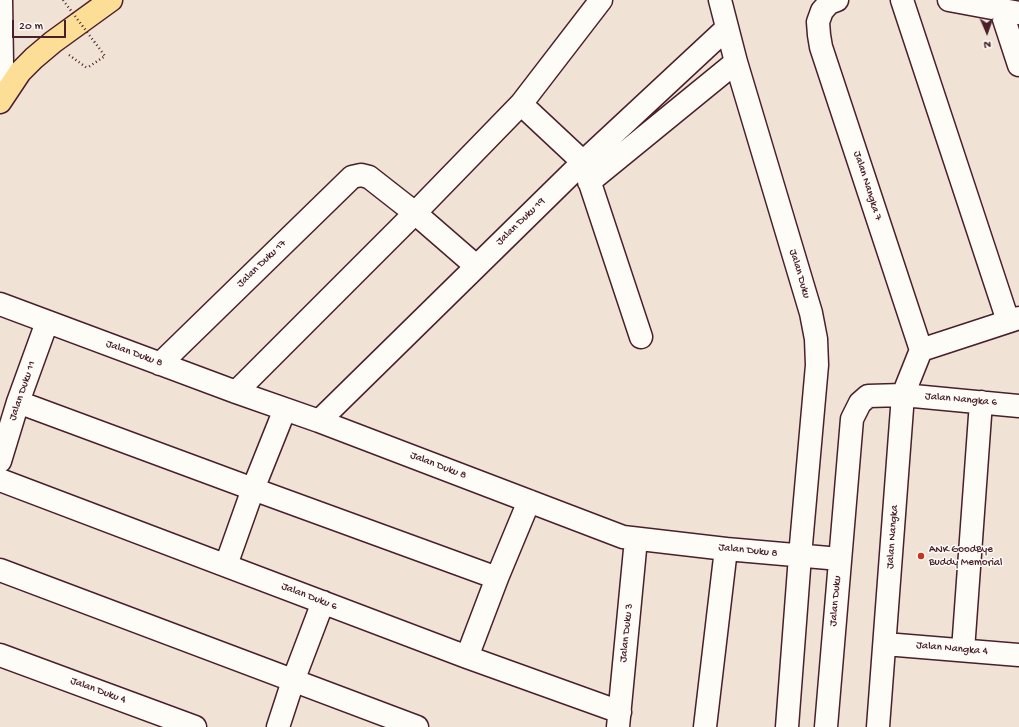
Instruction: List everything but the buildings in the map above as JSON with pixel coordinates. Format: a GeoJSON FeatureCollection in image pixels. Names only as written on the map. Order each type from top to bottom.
{"type":"FeatureCollection","features":[{"type":"Feature","properties":{"kind":"highway"},"geometry":{"type":"LineString","coordinates":[[0,102],[20,72],[34,58],[52,42],[110,0]]}},
{"type":"Feature","properties":{"kind":"street"},"geometry":{"type":"LineString","coordinates":[[0,85],[2,63],[1,0]]}},
{"type":"Feature","properties":{"kind":"street"},"geometry":{"type":"LineString","coordinates":[[236,392],[416,213],[521,104],[601,0]]}},
{"type":"Feature","properties":{"kind":"street","name":"Jalan Duku"},"geometry":{"type":"LineString","coordinates":[[720,0],[726,28],[811,312],[816,339],[817,365],[787,727]]}},
{"type":"Feature","properties":{"kind":"street","name":"Jalan Nangka 7"},"geometry":{"type":"LineString","coordinates":[[837,0],[829,3],[822,11],[818,22],[818,35],[921,350]]}},
{"type":"Feature","properties":{"kind":"street"},"geometry":{"type":"LineString","coordinates":[[902,0],[1014,320],[921,350]]}},
{"type":"Feature","properties":{"kind":"street"},"geometry":{"type":"LineString","coordinates":[[949,0],[1010,12],[1019,65]]}},
{"type":"Feature","properties":{"kind":"street","name":"Jalan Duku 19"},"geometry":{"type":"LineString","coordinates":[[319,421],[583,162],[726,28]]}},
{"type":"Feature","properties":{"kind":"street"},"geometry":{"type":"LineString","coordinates":[[589,182],[736,62]]}},
{"type":"Feature","properties":{"kind":"street"},"geometry":{"type":"LineString","coordinates":[[521,104],[583,162],[641,338]]}},
{"type":"Feature","properties":{"kind":"street","name":"Jalan Duku 17"},"geometry":{"type":"LineString","coordinates":[[160,364],[352,177],[361,175],[369,177],[416,213]]}},
{"type":"Feature","properties":{"kind":"street"},"geometry":{"type":"LineString","coordinates":[[416,213],[476,266]]}},
{"type":"Feature","properties":{"kind":"street","name":"Jalan Duku 8"},"geometry":{"type":"LineString","coordinates":[[0,304],[236,392],[319,421],[623,537],[726,549],[840,559]]}},
{"type":"Feature","properties":{"kind":"street","name":"Jalan Duku 11"},"geometry":{"type":"LineString","coordinates":[[0,461],[18,402],[47,322]]}},
{"type":"Feature","properties":{"kind":"street","name":"Jalan Nangka"},"geometry":{"type":"LineString","coordinates":[[878,727],[903,395],[921,350]]}},
{"type":"Feature","properties":{"kind":"street","name":"Jalan Duku"},"geometry":{"type":"LineString","coordinates":[[826,727],[852,419],[860,403],[868,396],[903,395]]}},
{"type":"Feature","properties":{"kind":"street","name":"Jalan Nangka 6"},"geometry":{"type":"LineString","coordinates":[[903,395],[1019,406]]}},
{"type":"Feature","properties":{"kind":"street"},"geometry":{"type":"LineString","coordinates":[[18,402],[497,578]]}},
{"type":"Feature","properties":{"kind":"street"},"geometry":{"type":"LineString","coordinates":[[963,650],[981,402]]}},
{"type":"Feature","properties":{"kind":"street"},"geometry":{"type":"LineString","coordinates":[[226,565],[253,489],[285,409]]}},
{"type":"Feature","properties":{"kind":"street","name":"Jalan Duku 6"},"geometry":{"type":"LineString","coordinates":[[0,480],[467,656],[619,719]]}},
{"type":"Feature","properties":{"kind":"street"},"geometry":{"type":"LineString","coordinates":[[467,656],[529,501]]}},
{"type":"Feature","properties":{"kind":"street","name":"Jalan Duku 3"},"geometry":{"type":"LineString","coordinates":[[619,719],[636,539]]}},
{"type":"Feature","properties":{"kind":"street"},"geometry":{"type":"LineString","coordinates":[[705,727],[726,549]]}},
{"type":"Feature","properties":{"kind":"street"},"geometry":{"type":"LineString","coordinates":[[0,570],[418,727]]}},
{"type":"Feature","properties":{"kind":"street"},"geometry":{"type":"LineString","coordinates":[[278,727],[293,681],[323,602]]}},
{"type":"Feature","properties":{"kind":"street","name":"Jalan Nangka 4"},"geometry":{"type":"LineString","coordinates":[[885,644],[1019,654]]}},
{"type":"Feature","properties":{"kind":"street","name":"Jalan Duku 4"},"geometry":{"type":"LineString","coordinates":[[0,655],[152,720],[195,727]]}},
{"type":"Feature","properties":{"kind":"path"},"geometry":{"type":"LineString","coordinates":[[63,0],[105,56],[87,68]]}},
{"type":"Feature","properties":{"kind":"place","name":"ANK GoodBye Buddy Memorial"},"geometry":{"type":"Point","coordinates":[921,556]}}]}
